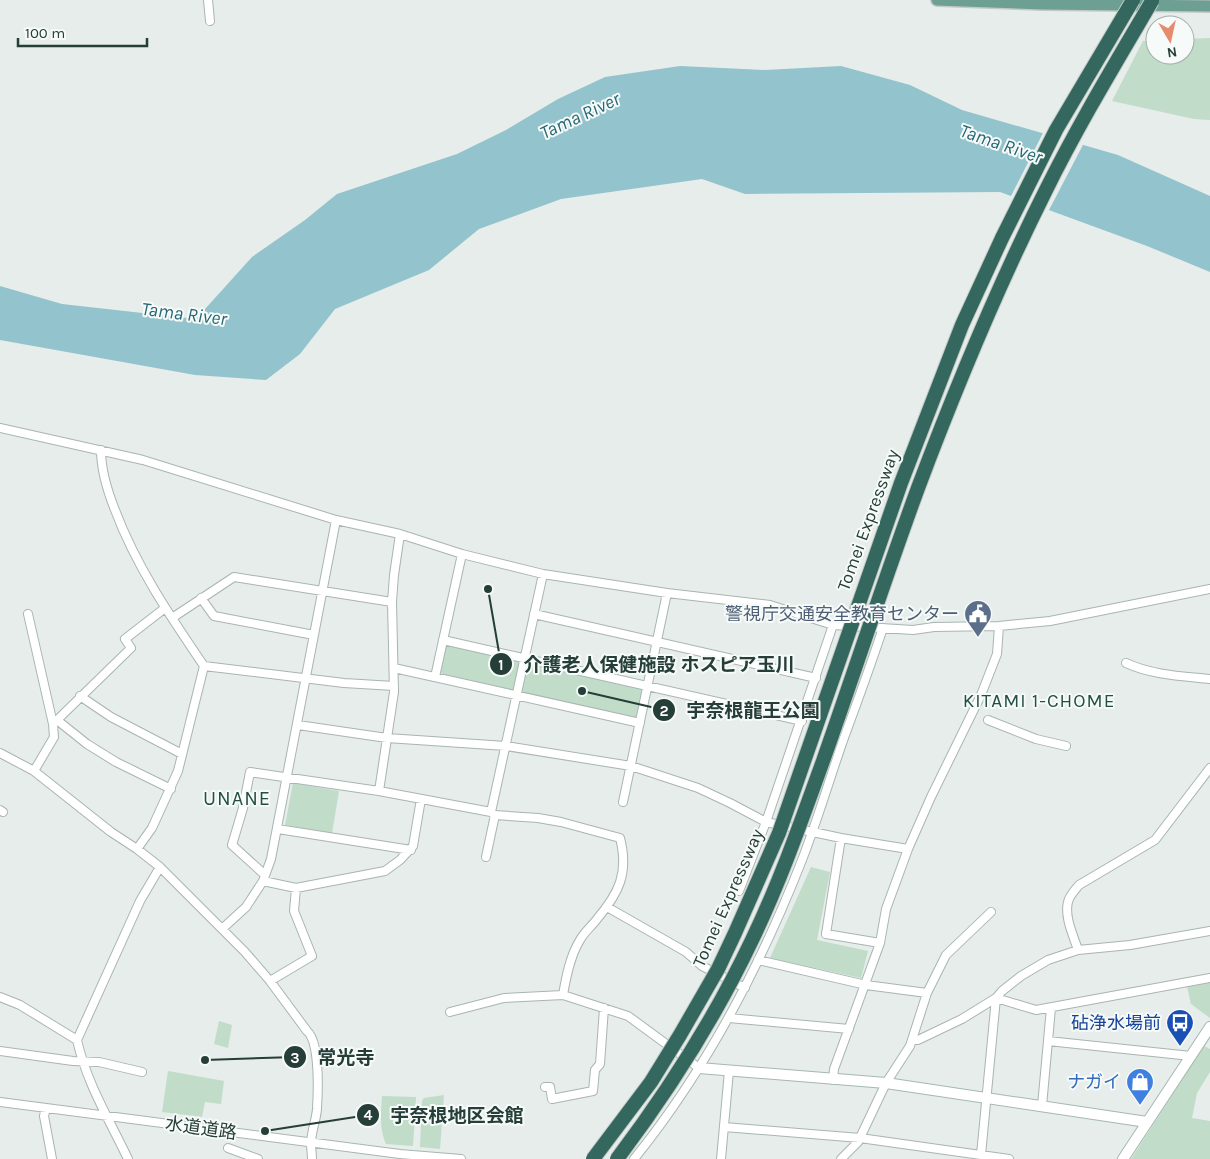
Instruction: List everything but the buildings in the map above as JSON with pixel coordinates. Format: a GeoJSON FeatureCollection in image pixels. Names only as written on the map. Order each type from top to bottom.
{"type":"FeatureCollection","features":[{"type":"Feature","properties":{"kind":"highway","name":"Tomei Expressway"},"geometry":{"type":"LineString","coordinates":[[593,1159],[651,1082],[718,969],[735,933],[778,833],[901,482],[962,325],[1002,238],[1056,130],[1133,0]]}},
{"type":"Feature","properties":{"kind":"highway","name":"Tomei Expressway"},"geometry":{"type":"LineString","coordinates":[[617,1159],[654,1109],[697,1043],[752,940],[799,829],[871,619],[919,487],[976,340],[1046,190],[1108,75],[1152,1]]}},
{"type":"Feature","properties":{"kind":"main road"},"geometry":{"type":"LineString","coordinates":[[937,0],[1042,4],[1167,3],[1210,6]]}},
{"type":"Feature","properties":{"kind":"street"},"geometry":{"type":"LineString","coordinates":[[208,0],[210,21]]}},
{"type":"Feature","properties":{"kind":"street"},"geometry":{"type":"LineString","coordinates":[[0,428],[143,460],[336,520],[400,534],[462,554],[543,574],[667,593],[770,605],[833,625],[913,630],[934,627],[999,626],[1050,621],[1210,589]]}},
{"type":"Feature","properties":{"kind":"street"},"geometry":{"type":"LineString","coordinates":[[101,450],[101,466],[108,492],[125,537],[165,608],[204,666],[178,771],[152,828],[137,849]]}},
{"type":"Feature","properties":{"kind":"street"},"geometry":{"type":"LineString","coordinates":[[222,929],[246,907],[264,878],[271,859],[336,520]]}},
{"type":"Feature","properties":{"kind":"street"},"geometry":{"type":"LineString","coordinates":[[379,791],[394,686],[392,602],[400,534]]}},
{"type":"Feature","properties":{"kind":"street"},"geometry":{"type":"LineString","coordinates":[[435,677],[462,554]]}},
{"type":"Feature","properties":{"kind":"street"},"geometry":{"type":"LineString","coordinates":[[486,858],[516,696],[543,574]]}},
{"type":"Feature","properties":{"kind":"street"},"geometry":{"type":"LineString","coordinates":[[172,618],[234,577],[392,602]]}},
{"type":"Feature","properties":{"kind":"street"},"geometry":{"type":"LineString","coordinates":[[623,802],[667,593]]}},
{"type":"Feature","properties":{"kind":"street"},"geometry":{"type":"LineString","coordinates":[[201,598],[214,616],[314,635]]}},
{"type":"Feature","properties":{"kind":"street"},"geometry":{"type":"LineString","coordinates":[[55,722],[131,648],[125,639],[165,608]]}},
{"type":"Feature","properties":{"kind":"street"},"geometry":{"type":"LineString","coordinates":[[28,614],[55,722],[54,737],[34,771]]}},
{"type":"Feature","properties":{"kind":"street"},"geometry":{"type":"LineString","coordinates":[[534,614],[816,678]]}},
{"type":"Feature","properties":{"kind":"street"},"geometry":{"type":"LineString","coordinates":[[739,890],[766,822],[802,721],[833,625]]}},
{"type":"Feature","properties":{"kind":"street"},"geometry":{"type":"LineString","coordinates":[[833,1080],[834,1069],[880,943],[886,909],[908,849],[981,695],[997,654],[999,626]]}},
{"type":"Feature","properties":{"kind":"street"},"geometry":{"type":"LineString","coordinates":[[634,1159],[673,1107],[699,1068],[729,1018],[758,960],[788,894],[812,832],[883,628]]}},
{"type":"Feature","properties":{"kind":"street"},"geometry":{"type":"LineString","coordinates":[[443,640],[802,721]]}},
{"type":"Feature","properties":{"kind":"street"},"geometry":{"type":"LineString","coordinates":[[1126,663],[1140,670],[1210,679]]}},
{"type":"Feature","properties":{"kind":"street"},"geometry":{"type":"LineString","coordinates":[[204,666],[394,686]]}},
{"type":"Feature","properties":{"kind":"street"},"geometry":{"type":"LineString","coordinates":[[394,668],[640,723]]}},
{"type":"Feature","properties":{"kind":"street"},"geometry":{"type":"LineString","coordinates":[[80,696],[111,717],[182,754]]}},
{"type":"Feature","properties":{"kind":"street"},"geometry":{"type":"LineString","coordinates":[[988,720],[1036,739],[1066,746]]}},
{"type":"Feature","properties":{"kind":"street"},"geometry":{"type":"LineString","coordinates":[[55,722],[116,762],[171,789]]}},
{"type":"Feature","properties":{"kind":"street"},"geometry":{"type":"LineString","coordinates":[[298,725],[386,738],[506,746],[631,766],[698,788],[730,802],[766,822],[841,838],[908,849]]}},
{"type":"Feature","properties":{"kind":"street"},"geometry":{"type":"LineString","coordinates":[[0,753],[34,771],[160,868],[222,929],[270,981],[312,1035],[318,1086],[317,1110],[311,1143],[312,1159]]}},
{"type":"Feature","properties":{"kind":"street"},"geometry":{"type":"LineString","coordinates":[[1078,950],[1067,914],[1068,902],[1073,893],[1079,885],[1156,840],[1210,768]]}},
{"type":"Feature","properties":{"kind":"street"},"geometry":{"type":"LineString","coordinates":[[421,799],[413,846],[411,850],[385,872],[296,888],[264,878],[232,845],[243,808],[250,772],[379,791],[421,799],[493,814],[561,822],[620,838],[623,876],[618,889],[607,907],[580,939],[570,964],[563,995]]}},
{"type":"Feature","properties":{"kind":"street"},"geometry":{"type":"LineString","coordinates":[[278,829],[411,850]]}},
{"type":"Feature","properties":{"kind":"street"},"geometry":{"type":"LineString","coordinates":[[841,838],[826,934],[880,943]]}},
{"type":"Feature","properties":{"kind":"street"},"geometry":{"type":"LineString","coordinates":[[128,1159],[104,1115],[82,1060],[77,1040],[140,901],[160,868]]}},
{"type":"Feature","properties":{"kind":"street"},"geometry":{"type":"LineString","coordinates":[[270,981],[312,956],[294,911],[296,888]]}},
{"type":"Feature","properties":{"kind":"street"},"geometry":{"type":"LineString","coordinates":[[607,907],[686,952],[702,966],[744,988]]}},
{"type":"Feature","properties":{"kind":"street"},"geometry":{"type":"LineString","coordinates":[[841,1159],[860,1138],[886,1083],[912,1040],[927,992],[946,955],[991,912]]}},
{"type":"Feature","properties":{"kind":"street"},"geometry":{"type":"LineString","coordinates":[[912,1040],[918,1040],[938,1031],[996,998],[1021,976],[1048,960],[1078,950],[1130,945],[1210,931]]}},
{"type":"Feature","properties":{"kind":"street"},"geometry":{"type":"LineString","coordinates":[[758,960],[866,985],[927,992]]}},
{"type":"Feature","properties":{"kind":"street"},"geometry":{"type":"LineString","coordinates":[[996,998],[1036,1010],[1210,978]]}},
{"type":"Feature","properties":{"kind":"street"},"geometry":{"type":"LineString","coordinates":[[450,1012],[504,998],[563,995],[628,1016],[699,1068],[886,1083],[1147,1122]]}},
{"type":"Feature","properties":{"kind":"street"},"geometry":{"type":"LineString","coordinates":[[0,997],[20,1005],[77,1040]]}},
{"type":"Feature","properties":{"kind":"street"},"geometry":{"type":"LineString","coordinates":[[982,1155],[996,998]]}},
{"type":"Feature","properties":{"kind":"street"},"geometry":{"type":"LineString","coordinates":[[545,1087],[550,1087],[552,1099],[593,1091],[595,1070],[600,1064],[604,1008]]}},
{"type":"Feature","properties":{"kind":"street"},"geometry":{"type":"LineString","coordinates":[[1042,1106],[1051,1008]]}},
{"type":"Feature","properties":{"kind":"street"},"geometry":{"type":"LineString","coordinates":[[729,1018],[849,1029]]}},
{"type":"Feature","properties":{"kind":"street"},"geometry":{"type":"LineString","coordinates":[[1123,1159],[1191,1056],[1206,1042],[1210,1027]]}},
{"type":"Feature","properties":{"kind":"street"},"geometry":{"type":"LineString","coordinates":[[1048,1041],[1191,1056]]}},
{"type":"Feature","properties":{"kind":"street"},"geometry":{"type":"LineString","coordinates":[[0,1051],[73,1061],[99,1062],[142,1072]]}},
{"type":"Feature","properties":{"kind":"street"},"geometry":{"type":"LineString","coordinates":[[721,1159],[729,1071]]}},
{"type":"Feature","properties":{"kind":"street","name":"水道道路"},"geometry":{"type":"LineString","coordinates":[[0,1102],[311,1143],[461,1159]]}},
{"type":"Feature","properties":{"kind":"street"},"geometry":{"type":"LineString","coordinates":[[46,1108],[44,1116],[52,1159]]}},
{"type":"Feature","properties":{"kind":"street"},"geometry":{"type":"LineString","coordinates":[[724,1127],[860,1138],[1009,1159]]}},
{"type":"Feature","properties":{"kind":"street"},"geometry":{"type":"LineString","coordinates":[[228,1148],[258,1159]]}},
{"type":"Feature","properties":{"kind":"street"},"geometry":{"type":"LineString","coordinates":[[942,1159],[943,1150]]}},
{"type":"Feature","properties":{"kind":"green space"},"geometry":{"type":"Polygon","coordinates":[[[1210,38],[1210,120],[1194,119],[1112,101],[1143,41],[1145,41],[1145,65],[1195,65],[1195,39],[1210,38]]]}},
{"type":"Feature","properties":{"kind":"green space"},"geometry":{"type":"Polygon","coordinates":[[[450,644],[517,659],[520,664],[515,689],[510,691],[443,675],[440,671],[445,646],[450,644]]]}},
{"type":"Feature","properties":{"kind":"green space"},"geometry":{"type":"Polygon","coordinates":[[[531,662],[641,688],[642,699],[638,713],[634,719],[524,694],[522,690],[527,665],[531,662]]]}},
{"type":"Feature","properties":{"kind":"green space"},"geometry":{"type":"Polygon","coordinates":[[[293,783],[339,791],[332,833],[285,825],[293,783]]]}},
{"type":"Feature","properties":{"kind":"green space"},"geometry":{"type":"Polygon","coordinates":[[[811,867],[830,872],[817,940],[868,951],[861,978],[770,958],[811,867]]]}},
{"type":"Feature","properties":{"kind":"green space"},"geometry":{"type":"Polygon","coordinates":[[[1210,979],[1210,1018],[1191,1004],[1186,982],[1210,979]]]}},
{"type":"Feature","properties":{"kind":"green space"},"geometry":{"type":"Polygon","coordinates":[[[219,1021],[232,1025],[228,1048],[214,1044],[219,1021]]]}},
{"type":"Feature","properties":{"kind":"green space"},"geometry":{"type":"Polygon","coordinates":[[[1204,1046],[1210,1049],[1210,1072],[1197,1093],[1192,1118],[1210,1121],[1210,1159],[1131,1159],[1204,1046]]]}},
{"type":"Feature","properties":{"kind":"green space"},"geometry":{"type":"Polygon","coordinates":[[[168,1071],[224,1081],[221,1104],[205,1102],[202,1117],[162,1112],[168,1071]]]}},
{"type":"Feature","properties":{"kind":"green space"},"geometry":{"type":"Polygon","coordinates":[[[444,1095],[440,1149],[420,1147],[422,1101],[424,1098],[444,1095]]]}},
{"type":"Feature","properties":{"kind":"green space"},"geometry":{"type":"Polygon","coordinates":[[[382,1096],[416,1097],[413,1146],[386,1144],[381,1126],[382,1096]]]}},
{"type":"Feature","properties":{"kind":"water","name":"Tama River"},"geometry":{"type":"Polygon","coordinates":[[[680,66],[765,70],[841,66],[910,85],[962,110],[1118,155],[1210,196],[1210,272],[1147,246],[1000,192],[745,194],[702,179],[561,199],[479,229],[429,270],[335,309],[300,354],[266,380],[195,375],[0,340],[0,286],[62,304],[196,319],[252,257],[305,220],[337,194],[457,154],[506,130],[558,99],[605,77],[680,66]]]}},
{"type":"Feature","properties":{"kind":"pier"},"geometry":{"type":"Polygon","coordinates":[[[1044,131],[1084,143],[1048,212],[1010,198],[1044,131]]]}},
{"type":"Feature","properties":{"kind":"place","name":"介護老人保健施設 ホスピア玉川"},"geometry":{"type":"Point","coordinates":[488,589]}},
{"type":"Feature","properties":{"kind":"place","name":"警視庁交通安全教育センター"},"geometry":{"type":"Point","coordinates":[978,638]}},
{"type":"Feature","properties":{"kind":"place","name":"宇奈根龍王公園"},"geometry":{"type":"Point","coordinates":[582,691]}},
{"type":"Feature","properties":{"kind":"place","name":"砧浄水場前"},"geometry":{"type":"Point","coordinates":[1180,1047]}},
{"type":"Feature","properties":{"kind":"place","name":"常光寺"},"geometry":{"type":"Point","coordinates":[205,1060]}},
{"type":"Feature","properties":{"kind":"place","name":"ナガイ"},"geometry":{"type":"Point","coordinates":[1140,1106]}},
{"type":"Feature","properties":{"kind":"place","name":"宇奈根地区会館"},"geometry":{"type":"Point","coordinates":[265,1131]}},
{"type":"Feature","properties":{"kind":"district","name":"KITAMI 1-CHOME"},"geometry":{"type":"Point","coordinates":[1039,701]}},
{"type":"Feature","properties":{"kind":"district","name":"UNANE"},"geometry":{"type":"Point","coordinates":[237,798]}}]}
